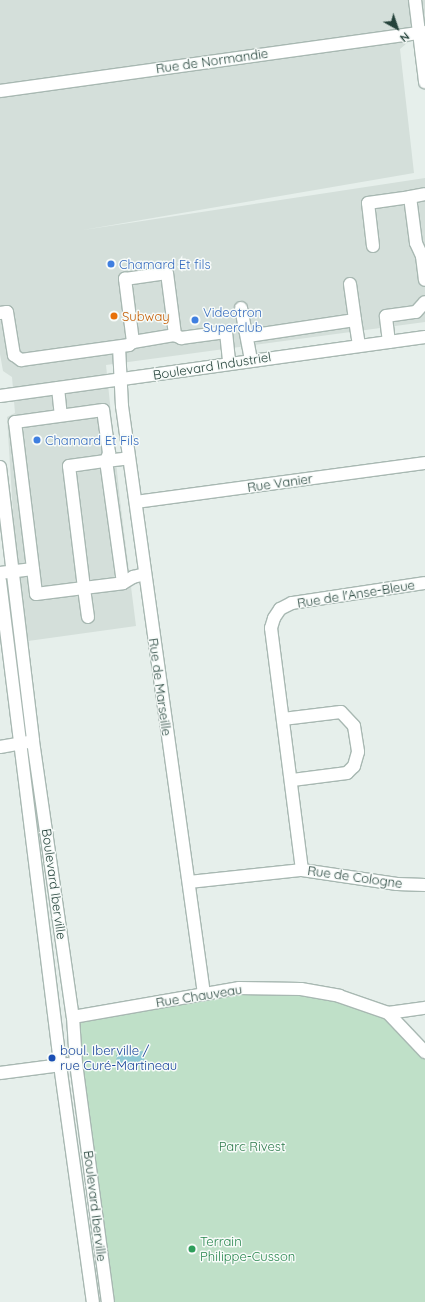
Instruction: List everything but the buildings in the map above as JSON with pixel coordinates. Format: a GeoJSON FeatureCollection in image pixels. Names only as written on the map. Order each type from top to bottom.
{"type":"FeatureCollection","features":[{"type":"Feature","properties":{"kind":"street"},"geometry":{"type":"LineString","coordinates":[[415,0],[422,32],[425,82]]}},
{"type":"Feature","properties":{"kind":"street","name":"Rue de Normandie"},"geometry":{"type":"LineString","coordinates":[[0,91],[422,32]]}},
{"type":"Feature","properties":{"kind":"street"},"geometry":{"type":"LineString","coordinates":[[373,246],[368,203],[425,194]]}},
{"type":"Feature","properties":{"kind":"street"},"geometry":{"type":"LineString","coordinates":[[410,197],[416,243],[423,255],[425,280]]}},
{"type":"Feature","properties":{"kind":"street"},"geometry":{"type":"LineString","coordinates":[[133,342],[125,279],[167,273],[175,335]]}},
{"type":"Feature","properties":{"kind":"street"},"geometry":{"type":"LineString","coordinates":[[350,284],[359,346]]}},
{"type":"Feature","properties":{"kind":"street"},"geometry":{"type":"LineString","coordinates":[[389,342],[386,316],[416,312],[425,302]]}},
{"type":"Feature","properties":{"kind":"street"},"geometry":{"type":"LineString","coordinates":[[241,308],[245,330],[248,336],[251,360]]}},
{"type":"Feature","properties":{"kind":"street"},"geometry":{"type":"LineString","coordinates":[[0,313],[8,312],[14,355],[21,360],[129,346],[133,342],[175,335],[181,338],[226,332],[229,363]]}},
{"type":"Feature","properties":{"kind":"street"},"geometry":{"type":"LineString","coordinates":[[248,336],[355,320]]}},
{"type":"Feature","properties":{"kind":"street","name":"Boulevard Industriel"},"geometry":{"type":"LineString","coordinates":[[0,396],[425,337]]}},
{"type":"Feature","properties":{"kind":"street","name":"Rue de Marseille"},"geometry":{"type":"LineString","coordinates":[[119,347],[129,458],[204,994]]}},
{"type":"Feature","properties":{"kind":"street"},"geometry":{"type":"LineString","coordinates":[[58,388],[61,415]]}},
{"type":"Feature","properties":{"kind":"street"},"geometry":{"type":"LineString","coordinates":[[123,583],[106,461],[109,453],[103,410],[15,422],[36,594],[123,583],[133,577],[145,574]]}},
{"type":"Feature","properties":{"kind":"street"},"geometry":{"type":"LineString","coordinates":[[88,616],[69,466],[129,458]]}},
{"type":"Feature","properties":{"kind":"street","name":"Rue Vanier"},"geometry":{"type":"LineString","coordinates":[[136,502],[425,463]]}},
{"type":"Feature","properties":{"kind":"street","name":"Boulevard Iberville"},"geometry":{"type":"LineString","coordinates":[[0,467],[33,741],[73,1017],[76,1063],[108,1302]]}},
{"type":"Feature","properties":{"kind":"street"},"geometry":{"type":"LineString","coordinates":[[0,573],[33,569]]}},
{"type":"Feature","properties":{"kind":"street","name":"Boulevard Iberville"},"geometry":{"type":"LineString","coordinates":[[0,581],[60,1065],[92,1302]]}},
{"type":"Feature","properties":{"kind":"street","name":"Rue de l'Anse-Bleue"},"geometry":{"type":"LineString","coordinates":[[302,870],[292,780],[271,628],[280,609],[292,603],[425,583]]}},
{"type":"Feature","properties":{"kind":"street"},"geometry":{"type":"LineString","coordinates":[[283,719],[341,712],[354,726],[358,752],[354,766],[347,773],[292,780]]}},
{"type":"Feature","properties":{"kind":"street"},"geometry":{"type":"LineString","coordinates":[[0,747],[33,741]]}},
{"type":"Feature","properties":{"kind":"street","name":"Rue de Cologne"},"geometry":{"type":"LineString","coordinates":[[189,882],[302,870],[397,884],[425,885]]}},
{"type":"Feature","properties":{"kind":"street","name":"Rue Chauveau"},"geometry":{"type":"LineString","coordinates":[[73,1017],[239,988],[301,989],[339,996],[388,1013],[425,1052]]}},
{"type":"Feature","properties":{"kind":"street"},"geometry":{"type":"LineString","coordinates":[[388,1013],[425,1008]]}},
{"type":"Feature","properties":{"kind":"street"},"geometry":{"type":"LineString","coordinates":[[0,1073],[76,1063]]}},
{"type":"Feature","properties":{"kind":"shaded area"},"geometry":{"type":"Polygon","coordinates":[[[0,0],[425,0],[425,32],[419,33],[400,49],[414,173],[83,230],[425,178],[425,322],[106,365],[120,500],[136,626],[21,642],[7,417],[15,413],[12,377],[3,371],[0,354],[0,0]]]}},
{"type":"Feature","properties":{"kind":"green space","name":"Parc Rivest"},"geometry":{"type":"Polygon","coordinates":[[[240,988],[301,988],[373,1006],[425,1054],[425,1302],[108,1302],[73,1017],[240,988]]]}},
{"type":"Feature","properties":{"kind":"water"},"geometry":{"type":"Polygon","coordinates":[[[143,1051],[145,1065],[118,1069],[116,1055],[143,1051]]]}},
{"type":"Feature","properties":{"kind":"place","name":"Chamard Et fils"},"geometry":{"type":"Point","coordinates":[111,264]}},
{"type":"Feature","properties":{"kind":"place","name":"Subway"},"geometry":{"type":"Point","coordinates":[114,316]}},
{"type":"Feature","properties":{"kind":"place","name":"Videotron Superclub"},"geometry":{"type":"Point","coordinates":[195,320]}},
{"type":"Feature","properties":{"kind":"place","name":"Chamard Et Fils"},"geometry":{"type":"Point","coordinates":[37,440]}},
{"type":"Feature","properties":{"kind":"place","name":"boul. Iberville / rue Curé-Martineau"},"geometry":{"type":"Point","coordinates":[52,1058]}},
{"type":"Feature","properties":{"kind":"place","name":"Terrain Philippe-Cusson"},"geometry":{"type":"Point","coordinates":[192,1249]}}]}
